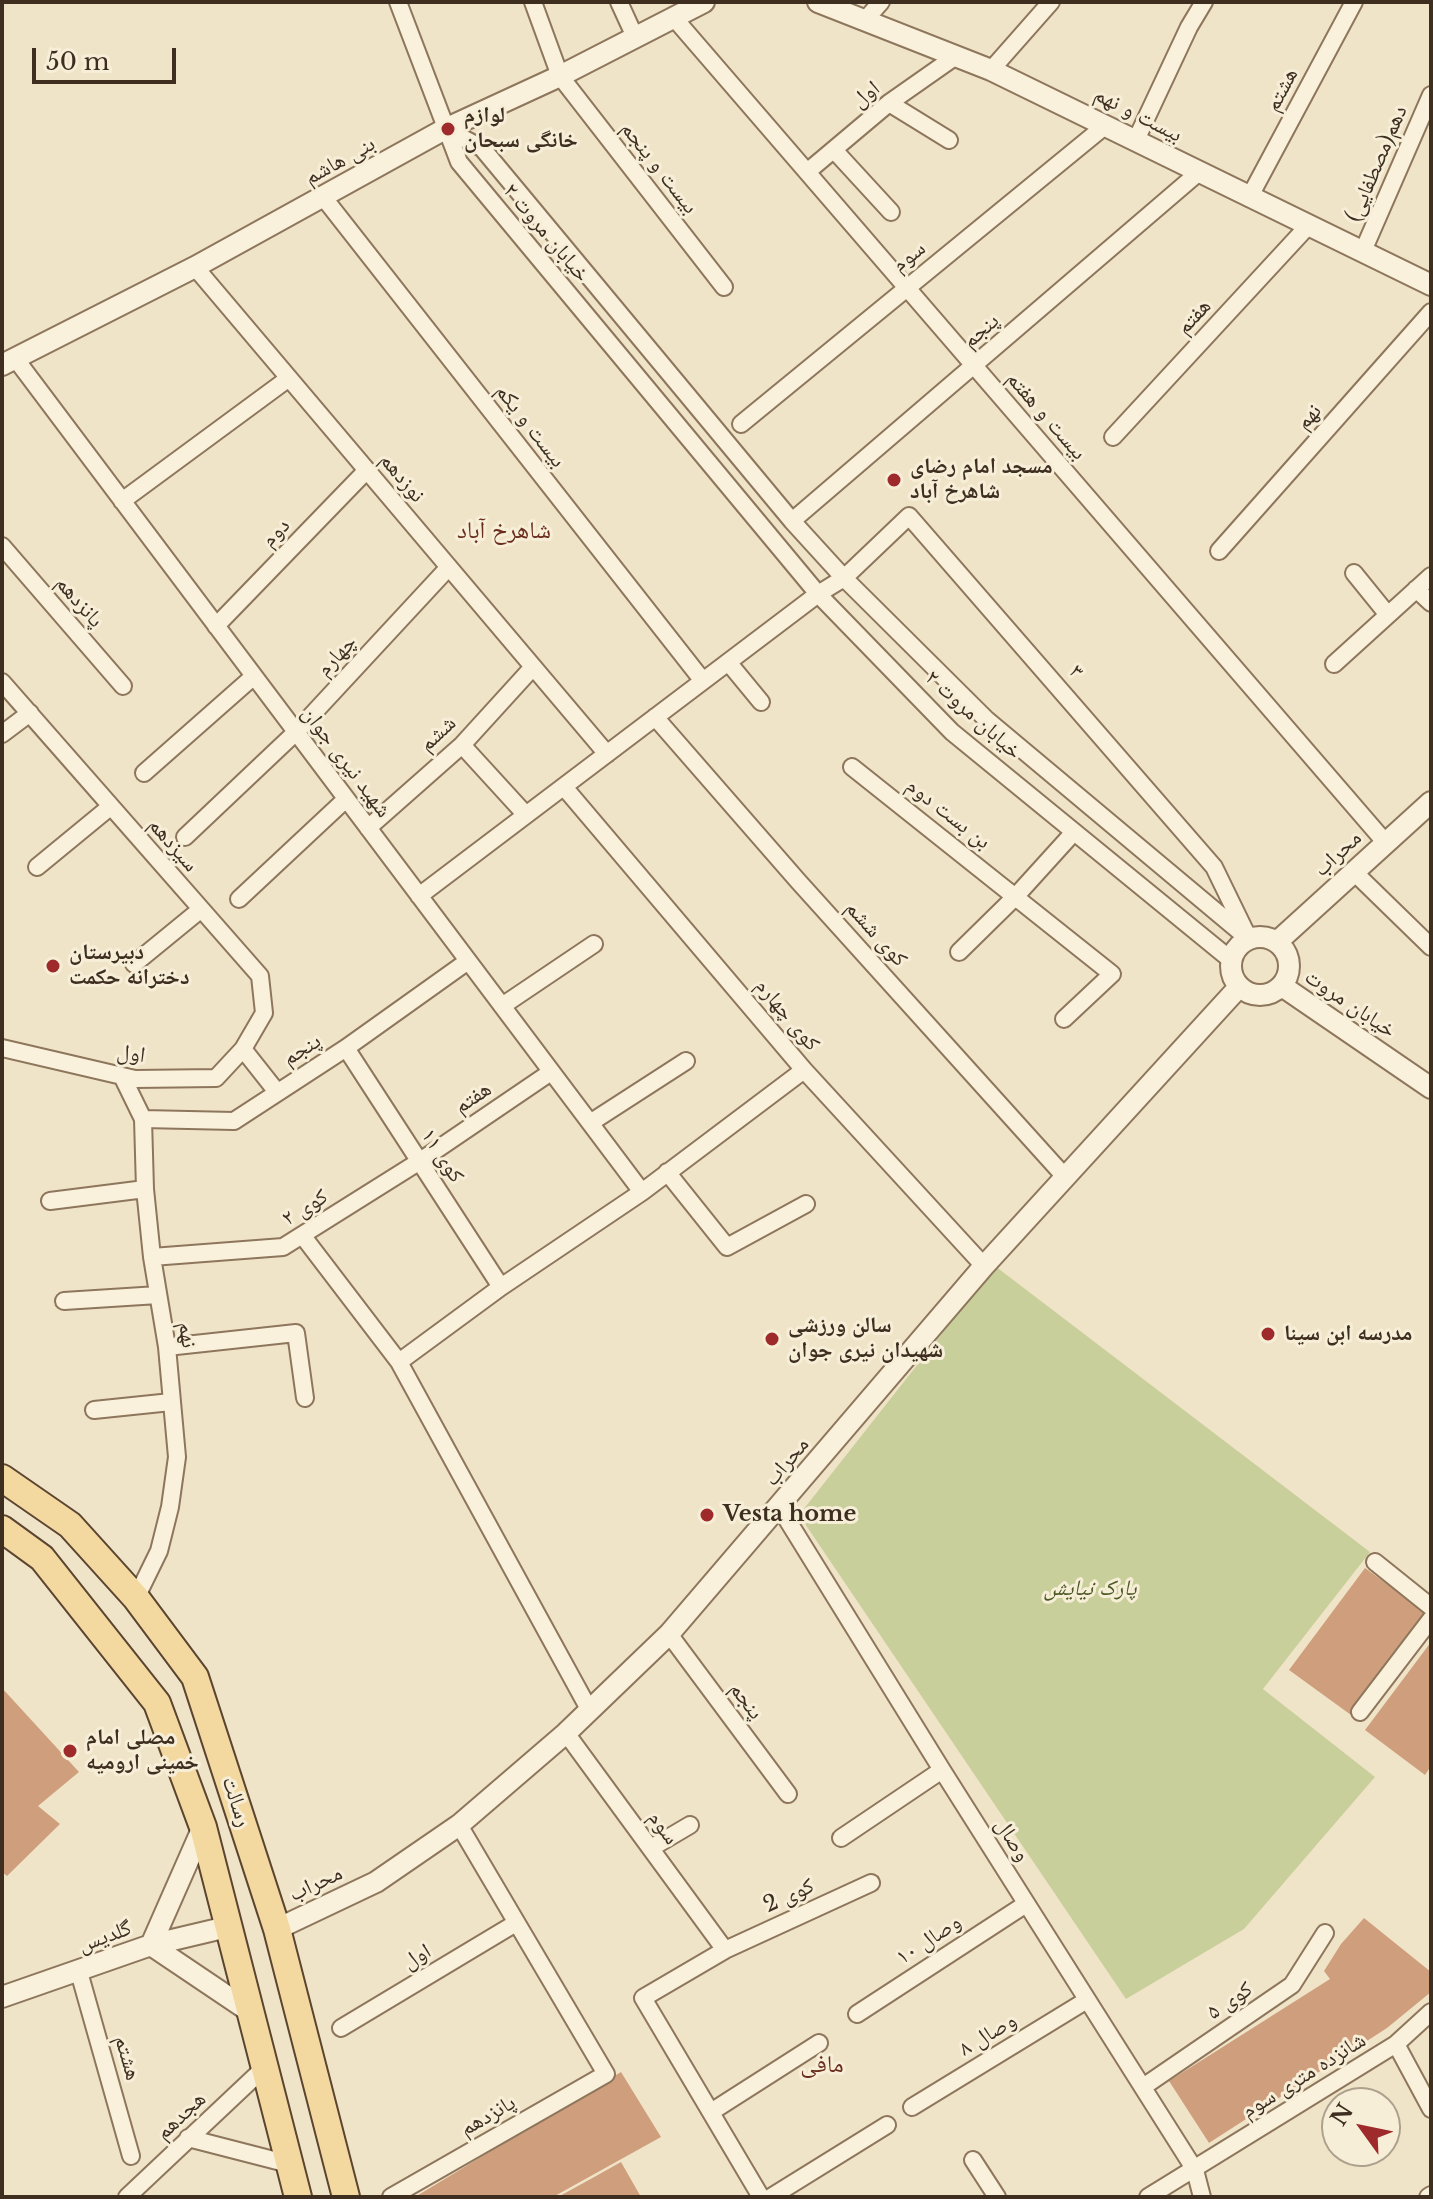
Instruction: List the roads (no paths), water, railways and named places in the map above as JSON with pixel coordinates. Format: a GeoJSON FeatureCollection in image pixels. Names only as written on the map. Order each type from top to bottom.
{"type":"FeatureCollection","features":[{"type":"Feature","properties":{"kind":"main road","name":"رسالت"},"geometry":{"type":"LineString","coordinates":[[2,1478],[70,1525],[136,1598],[195,1677],[277,1929],[346,2197]]}},
{"type":"Feature","properties":{"kind":"main road","name":"رسالت"},"geometry":{"type":"LineString","coordinates":[[2,1529],[42,1558],[157,1703],[203,1827],[298,2197]]}},
{"type":"Feature","properties":{"kind":"main road"},"geometry":{"type":"LineString","coordinates":[[157,1703],[195,1677]]}},
{"type":"Feature","properties":{"kind":"street"},"geometry":{"type":"LineString","coordinates":[[398,2],[445,129]]}},
{"type":"Feature","properties":{"kind":"street","name":"بیست و پنجم"},"geometry":{"type":"LineString","coordinates":[[533,2],[560,76],[724,287]]}},
{"type":"Feature","properties":{"kind":"street"},"geometry":{"type":"LineString","coordinates":[[619,2],[635,37]]}},
{"type":"Feature","properties":{"kind":"street","name":"بنی هاشم"},"geometry":{"type":"LineString","coordinates":[[8,361],[195,267],[445,129],[560,76],[704,2]]}},
{"type":"Feature","properties":{"kind":"street","name":"بیست و نهم"},"geometry":{"type":"LineString","coordinates":[[818,2],[991,70],[1431,285]]}},
{"type":"Feature","properties":{"kind":"street"},"geometry":{"type":"LineString","coordinates":[[866,19],[881,2]]}},
{"type":"Feature","properties":{"kind":"street"},"geometry":{"type":"LineString","coordinates":[[991,70],[1051,2]]}},
{"type":"Feature","properties":{"kind":"street"},"geometry":{"type":"LineString","coordinates":[[1136,140],[1189,27],[1204,2]]}},
{"type":"Feature","properties":{"kind":"street","name":"هشتم"},"geometry":{"type":"LineString","coordinates":[[1249,198],[1354,2]]}},
{"type":"Feature","properties":{"kind":"street","name":"بیست و هفتم"},"geometry":{"type":"LineString","coordinates":[[675,19],[1385,842]]}},
{"type":"Feature","properties":{"kind":"street","name":"اول"},"geometry":{"type":"LineString","coordinates":[[807,172],[889,103],[956,56]]}},
{"type":"Feature","properties":{"kind":"street","name":"دهم(مصطفایی)"},"geometry":{"type":"LineString","coordinates":[[1363,251],[1431,95]]}},
{"type":"Feature","properties":{"kind":"street"},"geometry":{"type":"LineString","coordinates":[[889,103],[949,140]]}},
{"type":"Feature","properties":{"kind":"street","name":"سوم"},"geometry":{"type":"LineString","coordinates":[[741,424],[1106,125]]}},
{"type":"Feature","properties":{"kind":"street","name":"خیابان مروت ۲"},"geometry":{"type":"LineString","coordinates":[[445,129],[482,148],[792,521],[844,578],[987,720],[1249,939]]}},
{"type":"Feature","properties":{"kind":"street","name":"خیابان مروت ۲"},"geometry":{"type":"LineString","coordinates":[[445,129],[459,162],[818,594],[952,732],[1231,960]]}},
{"type":"Feature","properties":{"kind":"street"},"geometry":{"type":"LineString","coordinates":[[834,150],[891,212]]}},
{"type":"Feature","properties":{"kind":"street","name":"پنجم"},"geometry":{"type":"LineString","coordinates":[[792,521],[1198,173]]}},
{"type":"Feature","properties":{"kind":"street","name":"بیست و یکم"},"geometry":{"type":"LineString","coordinates":[[324,198],[703,681]]}},
{"type":"Feature","properties":{"kind":"street","name":"هفتم"},"geometry":{"type":"LineString","coordinates":[[1113,437],[1308,226]]}},
{"type":"Feature","properties":{"kind":"street","name":"نوزدهم"},"geometry":{"type":"LineString","coordinates":[[195,267],[607,754]]}},
{"type":"Feature","properties":{"kind":"street","name":"نهم"},"geometry":{"type":"LineString","coordinates":[[1219,551],[1431,312]]}},
{"type":"Feature","properties":{"kind":"street","name":"شهید نیری جوان"},"geometry":{"type":"LineString","coordinates":[[8,361],[122,501],[642,1192]]}},
{"type":"Feature","properties":{"kind":"street"},"geometry":{"type":"LineString","coordinates":[[122,501],[289,378]]}},
{"type":"Feature","properties":{"kind":"street","name":"دوم"},"geometry":{"type":"LineString","coordinates":[[216,626],[367,470]]}},
{"type":"Feature","properties":{"kind":"street","name":"۳"},"geometry":{"type":"LineString","coordinates":[[844,578],[909,516],[1214,867],[1249,939]]}},
{"type":"Feature","properties":{"kind":"street","name":"پانزدهم"},"geometry":{"type":"LineString","coordinates":[[2,546],[123,686]]}},
{"type":"Feature","properties":{"kind":"street","name":"چهارم"},"geometry":{"type":"LineString","coordinates":[[185,837],[296,732],[449,567]]}},
{"type":"Feature","properties":{"kind":"street"},"geometry":{"type":"LineString","coordinates":[[1354,573],[1388,615]]}},
{"type":"Feature","properties":{"kind":"street"},"geometry":{"type":"LineString","coordinates":[[1334,664],[1431,576]]}},
{"type":"Feature","properties":{"kind":"street"},"geometry":{"type":"LineString","coordinates":[[419,896],[818,594],[844,578]]}},
{"type":"Feature","properties":{"kind":"street"},"geometry":{"type":"LineString","coordinates":[[1416,589],[1431,603]]}},
{"type":"Feature","properties":{"kind":"street"},"geometry":{"type":"LineString","coordinates":[[728,662],[761,702]]}},
{"type":"Feature","properties":{"kind":"street","name":"ششم"},"geometry":{"type":"LineString","coordinates":[[368,828],[462,745],[533,667]]}},
{"type":"Feature","properties":{"kind":"street"},"geometry":{"type":"LineString","coordinates":[[144,773],[254,676]]}},
{"type":"Feature","properties":{"kind":"street","name":"سیزدهم"},"geometry":{"type":"LineString","coordinates":[[2,682],[260,976],[264,1013],[243,1049]]}},
{"type":"Feature","properties":{"kind":"street"},"geometry":{"type":"LineString","coordinates":[[2,734],[30,713]]}},
{"type":"Feature","properties":{"kind":"street","name":"کوی ششم"},"geometry":{"type":"LineString","coordinates":[[655,717],[1066,1178]]}},
{"type":"Feature","properties":{"kind":"street"},"geometry":{"type":"LineString","coordinates":[[462,745],[526,815]]}},
{"type":"Feature","properties":{"kind":"street","name":"بن بست دوم"},"geometry":{"type":"LineString","coordinates":[[852,767],[1112,974],[1064,1019]]}},
{"type":"Feature","properties":{"kind":"street","name":"کوی چهارم"},"geometry":{"type":"LineString","coordinates":[[564,787],[804,1070],[984,1266]]}},
{"type":"Feature","properties":{"kind":"street"},"geometry":{"type":"LineString","coordinates":[[239,899],[346,799]]}},
{"type":"Feature","properties":{"kind":"street","name":"محراب"},"geometry":{"type":"LineString","coordinates":[[1277,942],[1431,802]]}},
{"type":"Feature","properties":{"kind":"street"},"geometry":{"type":"LineString","coordinates":[[37,867],[110,807]]}},
{"type":"Feature","properties":{"kind":"street"},"geometry":{"type":"LineString","coordinates":[[959,952],[1016,896],[1074,832]]}},
{"type":"Feature","properties":{"kind":"street"},"geometry":{"type":"LineString","coordinates":[[1354,872],[1431,947]]}},
{"type":"Feature","properties":{"kind":"street"},"geometry":{"type":"LineString","coordinates":[[134,964],[200,910]]}},
{"type":"Feature","properties":{"kind":"street"},"geometry":{"type":"LineString","coordinates":[[1268,937],[1277,942],[1289,958],[1290,968],[1282,986],[1274,992],[1255,995],[1239,987],[1230,970],[1231,960],[1240,944],[1249,939],[1268,937]]}},
{"type":"Feature","properties":{"kind":"street"},"geometry":{"type":"LineString","coordinates":[[502,1006],[594,944]]}},
{"type":"Feature","properties":{"kind":"street","name":"پنجم"},"geometry":{"type":"LineString","coordinates":[[143,1119],[234,1121],[346,1048],[468,961]]}},
{"type":"Feature","properties":{"kind":"street","name":"خیابان مروت"},"geometry":{"type":"LineString","coordinates":[[1282,986],[1431,1088]]}},
{"type":"Feature","properties":{"kind":"street","name":"محراب"},"geometry":{"type":"LineString","coordinates":[[277,1929],[376,1882],[459,1825],[566,1733],[669,1634],[984,1266],[1239,987]]}},
{"type":"Feature","properties":{"kind":"street","name":"اول"},"geometry":{"type":"LineString","coordinates":[[2,1048],[122,1076],[182,1080],[216,1078],[243,1049]]}},
{"type":"Feature","properties":{"kind":"street","name":"کوی ۱۱"},"geometry":{"type":"LineString","coordinates":[[346,1048],[501,1287]]}},
{"type":"Feature","properties":{"kind":"street"},"geometry":{"type":"LineString","coordinates":[[243,1049],[277,1092]]}},
{"type":"Feature","properties":{"kind":"street"},"geometry":{"type":"LineString","coordinates":[[590,1123],[686,1061]]}},
{"type":"Feature","properties":{"kind":"street"},"geometry":{"type":"LineString","coordinates":[[399,1362],[501,1287],[642,1192],[804,1070]]}},
{"type":"Feature","properties":{"kind":"street","name":"هفتم"},"geometry":{"type":"LineString","coordinates":[[420,1161],[551,1072]]}},
{"type":"Feature","properties":{"kind":"street","name":"نهم"},"geometry":{"type":"LineString","coordinates":[[122,1076],[143,1119],[145,1189],[152,1257],[167,1347],[177,1457],[170,1507],[159,1551],[136,1598]]}},
{"type":"Feature","properties":{"kind":"street","name":"کوی ۲"},"geometry":{"type":"LineString","coordinates":[[152,1257],[283,1247],[420,1161]]}},
{"type":"Feature","properties":{"kind":"street"},"geometry":{"type":"LineString","coordinates":[[667,1172],[727,1247],[806,1204]]}},
{"type":"Feature","properties":{"kind":"street"},"geometry":{"type":"LineString","coordinates":[[50,1201],[145,1189]]}},
{"type":"Feature","properties":{"kind":"street"},"geometry":{"type":"LineString","coordinates":[[302,1235],[399,1362],[590,1711]]}},
{"type":"Feature","properties":{"kind":"street"},"geometry":{"type":"LineString","coordinates":[[64,1301],[158,1295]]}},
{"type":"Feature","properties":{"kind":"street"},"geometry":{"type":"LineString","coordinates":[[167,1347],[296,1333],[305,1398]]}},
{"type":"Feature","properties":{"kind":"street"},"geometry":{"type":"LineString","coordinates":[[94,1410],[171,1402]]}},
{"type":"Feature","properties":{"kind":"street","name":"وصال"},"geometry":{"type":"LineString","coordinates":[[780,1508],[1195,2170],[1202,2197]]}},
{"type":"Feature","properties":{"kind":"street"},"geometry":{"type":"LineString","coordinates":[[1375,1562],[1431,1607]]}},
{"type":"Feature","properties":{"kind":"street"},"geometry":{"type":"LineString","coordinates":[[1360,1712],[1431,1619]]}},
{"type":"Feature","properties":{"kind":"street","name":"پنجم"},"geometry":{"type":"LineString","coordinates":[[669,1634],[788,1794]]}},
{"type":"Feature","properties":{"kind":"street","name":"سوم"},"geometry":{"type":"LineString","coordinates":[[566,1733],[725,1950]]}},
{"type":"Feature","properties":{"kind":"street"},"geometry":{"type":"LineString","coordinates":[[841,1838],[942,1770]]}},
{"type":"Feature","properties":{"kind":"street"},"geometry":{"type":"LineString","coordinates":[[459,1825],[516,1923]]}},
{"type":"Feature","properties":{"kind":"street"},"geometry":{"type":"LineString","coordinates":[[651,1848],[690,1825]]}},
{"type":"Feature","properties":{"kind":"street"},"geometry":{"type":"LineString","coordinates":[[203,1827],[151,1945],[252,2013]]}},
{"type":"Feature","properties":{"kind":"street","name":"کوی 2"},"geometry":{"type":"LineString","coordinates":[[711,2112],[643,1998],[725,1950],[871,1883]]}},
{"type":"Feature","properties":{"kind":"street","name":"وصال ۱۰"},"geometry":{"type":"LineString","coordinates":[[857,2014],[1026,1904]]}},
{"type":"Feature","properties":{"kind":"street","name":"اول"},"geometry":{"type":"LineString","coordinates":[[341,2028],[516,1923]]}},
{"type":"Feature","properties":{"kind":"street","name":"پانزدهم"},"geometry":{"type":"LineString","coordinates":[[391,2197],[606,2074],[516,1923]]}},
{"type":"Feature","properties":{"kind":"street","name":"گلدیس"},"geometry":{"type":"LineString","coordinates":[[2,1997],[151,1945],[227,1927]]}},
{"type":"Feature","properties":{"kind":"street","name":"کوی ۵"},"geometry":{"type":"LineString","coordinates":[[1143,2087],[1292,1985],[1325,1933]]}},
{"type":"Feature","properties":{"kind":"street","name":"هشتم"},"geometry":{"type":"LineString","coordinates":[[79,1972],[131,2156]]}},
{"type":"Feature","properties":{"kind":"street","name":"وصال ۸"},"geometry":{"type":"LineString","coordinates":[[912,2107],[1087,2000]]}},
{"type":"Feature","properties":{"kind":"street","name":"شانزده متری سوم"},"geometry":{"type":"LineString","coordinates":[[1148,2197],[1396,2044],[1431,2012]]}},
{"type":"Feature","properties":{"kind":"street"},"geometry":{"type":"LineString","coordinates":[[761,2197],[711,2112],[819,2043]]}},
{"type":"Feature","properties":{"kind":"street"},"geometry":{"type":"LineString","coordinates":[[1396,2044],[1431,2109]]}},
{"type":"Feature","properties":{"kind":"street","name":"هجدهم"},"geometry":{"type":"LineString","coordinates":[[127,2197],[265,2067]]}},
{"type":"Feature","properties":{"kind":"street"},"geometry":{"type":"LineString","coordinates":[[771,2197],[887,2125]]}},
{"type":"Feature","properties":{"kind":"street"},"geometry":{"type":"LineString","coordinates":[[188,2138],[289,2164]]}},
{"type":"Feature","properties":{"kind":"street"},"geometry":{"type":"LineString","coordinates":[[973,2160],[997,2197]]}},
{"type":"Feature","properties":{"kind":"place","name":"لوازم خانگی سبحان"},"geometry":{"type":"Point","coordinates":[448,129]}},
{"type":"Feature","properties":{"kind":"place","name":"مسجد امام رضای شاهرخ آباد"},"geometry":{"type":"Point","coordinates":[894,480]}},
{"type":"Feature","properties":{"kind":"place","name":"دبیرستان دخترانه حکمت"},"geometry":{"type":"Point","coordinates":[53,966]}},
{"type":"Feature","properties":{"kind":"place","name":"مدرسه ابن سینا"},"geometry":{"type":"Point","coordinates":[1268,1334]}},
{"type":"Feature","properties":{"kind":"place","name":"سالن ورزشی شهیدان نیری جوان"},"geometry":{"type":"Point","coordinates":[772,1339]}},
{"type":"Feature","properties":{"kind":"place","name":"Vesta home"},"geometry":{"type":"Point","coordinates":[707,1515]}},
{"type":"Feature","properties":{"kind":"place","name":"مصلی امام خمینی ارومیه"},"geometry":{"type":"Point","coordinates":[70,1751]}},
{"type":"Feature","properties":{"kind":"district","name":"شاهرخ آباد"},"geometry":{"type":"Point","coordinates":[504,531]}},
{"type":"Feature","properties":{"kind":"district","name":"مافی"},"geometry":{"type":"Point","coordinates":[822,2065]}},
{"type":"Feature","properties":{"kind":"park label","name":"پارک نیایش"},"geometry":{"type":"Point","coordinates":[1090,1589]}}]}
